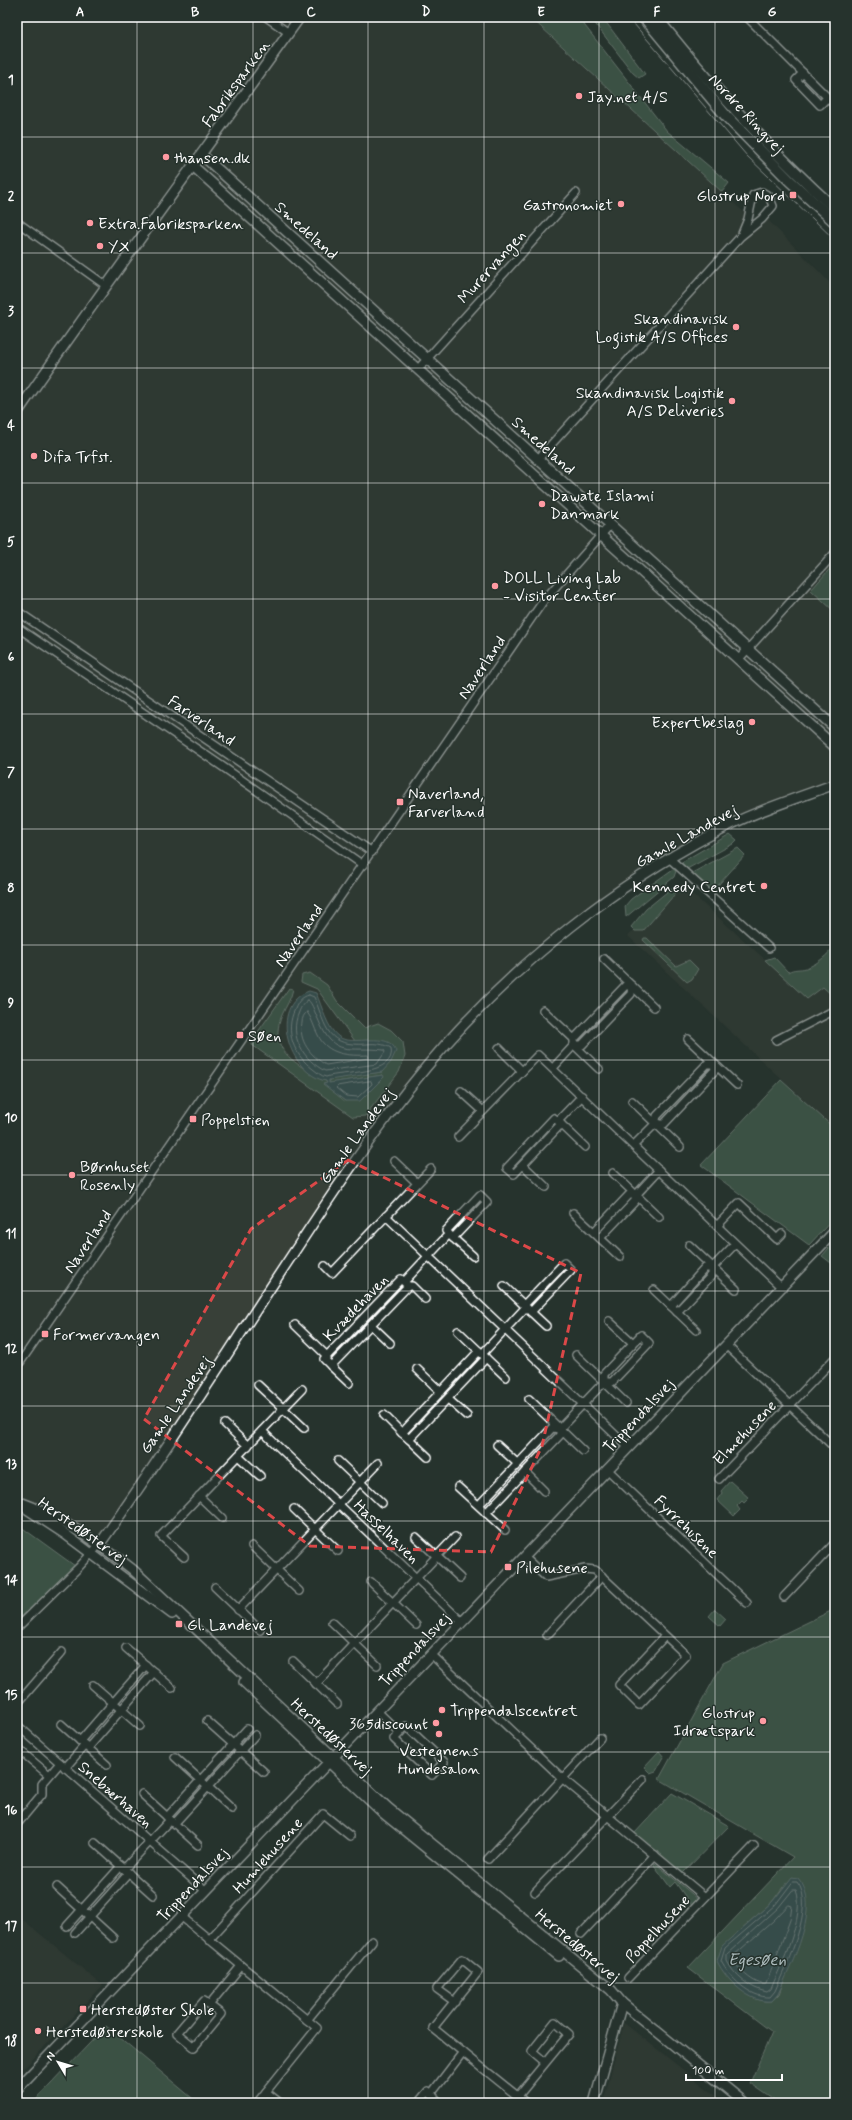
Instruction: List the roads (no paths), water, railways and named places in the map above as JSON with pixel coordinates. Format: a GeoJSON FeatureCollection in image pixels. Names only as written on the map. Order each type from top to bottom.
{"type":"FeatureCollection","features":[{"type":"Feature","properties":{"kind":"main road","name":"Nordre Ringvej"},"geometry":{"type":"LineString","coordinates":[[644,17],[726,116],[790,181],[835,222]]}},
{"type":"Feature","properties":{"kind":"main road","name":"Nordre Ringvej"},"geometry":{"type":"LineString","coordinates":[[656,17],[729,105],[801,178],[835,209]]}},
{"type":"Feature","properties":{"kind":"street","name":"Fabriksparken"},"geometry":{"type":"LineString","coordinates":[[266,17],[289,33]]}},
{"type":"Feature","properties":{"kind":"street","name":"Fabriksparken"},"geometry":{"type":"LineString","coordinates":[[17,413],[105,285],[194,166],[300,17]]}},
{"type":"Feature","properties":{"kind":"street"},"geometry":{"type":"LineString","coordinates":[[747,17],[835,105]]}},
{"type":"Feature","properties":{"kind":"street","name":"Smedeland"},"geometry":{"type":"LineString","coordinates":[[202,155],[835,728]]}},
{"type":"Feature","properties":{"kind":"street","name":"Smedeland"},"geometry":{"type":"LineString","coordinates":[[194,166],[600,536],[835,747]]}},
{"type":"Feature","properties":{"kind":"street"},"geometry":{"type":"LineString","coordinates":[[538,459],[741,236],[762,219],[773,206],[769,196],[762,192],[753,195],[748,219],[741,236]]}},
{"type":"Feature","properties":{"kind":"street","name":"Murervangen"},"geometry":{"type":"LineString","coordinates":[[428,359],[576,193]]}},
{"type":"Feature","properties":{"kind":"street"},"geometry":{"type":"LineString","coordinates":[[17,222],[105,285]]}},
{"type":"Feature","properties":{"kind":"street"},"geometry":{"type":"LineString","coordinates":[[418,369],[428,359]]}},
{"type":"Feature","properties":{"kind":"street"},"geometry":{"type":"LineString","coordinates":[[512,455],[521,444]]}},
{"type":"Feature","properties":{"kind":"street","name":"Naverland"},"geometry":{"type":"LineString","coordinates":[[18,1365],[544,600],[610,525]]}},
{"type":"Feature","properties":{"kind":"street"},"geometry":{"type":"LineString","coordinates":[[738,660],[835,553]]}},
{"type":"Feature","properties":{"kind":"street","name":"Farverland"},"geometry":{"type":"LineString","coordinates":[[17,612],[372,852]]}},
{"type":"Feature","properties":{"kind":"street","name":"Farverland"},"geometry":{"type":"LineString","coordinates":[[17,627],[226,768],[363,865]]}},
{"type":"Feature","properties":{"kind":"street"},"geometry":{"type":"LineString","coordinates":[[89,675],[95,665]]}},
{"type":"Feature","properties":{"kind":"street"},"geometry":{"type":"LineString","coordinates":[[107,688],[114,678]]}},
{"type":"Feature","properties":{"kind":"street"},"geometry":{"type":"LineString","coordinates":[[154,720],[161,710]]}},
{"type":"Feature","properties":{"kind":"street"},"geometry":{"type":"LineString","coordinates":[[226,768],[233,758]]}},
{"type":"Feature","properties":{"kind":"street","name":"Gamle Landevej"},"geometry":{"type":"LineString","coordinates":[[17,1628],[99,1544],[364,1145],[446,1045],[484,1004],[559,937],[669,858],[717,831],[760,812],[835,784]]}},
{"type":"Feature","properties":{"kind":"street"},"geometry":{"type":"LineString","coordinates":[[669,858],[768,948]]}},
{"type":"Feature","properties":{"kind":"street"},"geometry":{"type":"LineString","coordinates":[[604,959],[654,1007]]}},
{"type":"Feature","properties":{"kind":"street"},"geometry":{"type":"LineString","coordinates":[[553,1068],[574,1042],[626,986],[632,986]]}},
{"type":"Feature","properties":{"kind":"street"},"geometry":{"type":"LineString","coordinates":[[574,1042],[582,1045],[631,994],[632,986]]}},
{"type":"Feature","properties":{"kind":"street"},"geometry":{"type":"LineString","coordinates":[[543,1010],[599,1069]]}},
{"type":"Feature","properties":{"kind":"street"},"geometry":{"type":"LineString","coordinates":[[776,1040],[835,1010]]}},
{"type":"Feature","properties":{"kind":"street"},"geometry":{"type":"LineString","coordinates":[[688,1039],[736,1085]]}},
{"type":"Feature","properties":{"kind":"street"},"geometry":{"type":"LineString","coordinates":[[499,1048],[522,1071]]}},
{"type":"Feature","properties":{"kind":"street"},"geometry":{"type":"LineString","coordinates":[[458,1138],[538,1055],[781,1287]]}},
{"type":"Feature","properties":{"kind":"street"},"geometry":{"type":"LineString","coordinates":[[634,1145],[655,1124],[657,1116],[707,1064],[714,1064]]}},
{"type":"Feature","properties":{"kind":"street"},"geometry":{"type":"LineString","coordinates":[[655,1124],[664,1124],[715,1070],[714,1064]]}},
{"type":"Feature","properties":{"kind":"street"},"geometry":{"type":"LineString","coordinates":[[461,1091],[483,1111]]}},
{"type":"Feature","properties":{"kind":"street"},"geometry":{"type":"LineString","coordinates":[[582,1096],[560,1123],[514,1174],[508,1168],[554,1118],[560,1123],[585,1147]]}},
{"type":"Feature","properties":{"kind":"street"},"geometry":{"type":"LineString","coordinates":[[632,1101],[680,1147]]}},
{"type":"Feature","properties":{"kind":"street"},"geometry":{"type":"LineString","coordinates":[[394,1161],[417,1184]]}},
{"type":"Feature","properties":{"kind":"street"},"geometry":{"type":"LineString","coordinates":[[523,1165],[546,1187]]}},
{"type":"Feature","properties":{"kind":"street"},"geometry":{"type":"LineString","coordinates":[[325,1266],[332,1273],[431,1169]]}},
{"type":"Feature","properties":{"kind":"street"},"geometry":{"type":"LineString","coordinates":[[600,1238],[635,1200],[636,1195],[659,1170]]}},
{"type":"Feature","properties":{"kind":"street"},"geometry":{"type":"LineString","coordinates":[[614,1173],[659,1216]]}},
{"type":"Feature","properties":{"kind":"street","name":"Kvædehaven"},"geometry":{"type":"LineString","coordinates":[[331,1366],[371,1325],[428,1256],[451,1236],[487,1202],[480,1195],[446,1231],[451,1236]]}},
{"type":"Feature","properties":{"kind":"street"},"geometry":{"type":"LineString","coordinates":[[594,1232],[629,1195],[636,1195]]}},
{"type":"Feature","properties":{"kind":"street"},"geometry":{"type":"LineString","coordinates":[[717,1226],[739,1203],[777,1239],[782,1234]]}},
{"type":"Feature","properties":{"kind":"street"},"geometry":{"type":"LineString","coordinates":[[573,1213],[620,1257]]}},
{"type":"Feature","properties":{"kind":"street"},"geometry":{"type":"LineString","coordinates":[[386,1216],[628,1447]]}},
{"type":"Feature","properties":{"kind":"street","name":"Trippendalsvej"},"geometry":{"type":"LineString","coordinates":[[17,2089],[184,1919],[206,1891],[331,1760],[380,1714],[433,1656],[461,1621],[527,1560],[610,1472],[628,1447],[835,1231]]}},
{"type":"Feature","properties":{"kind":"street"},"geometry":{"type":"LineString","coordinates":[[451,1236],[473,1256]]}},
{"type":"Feature","properties":{"kind":"street"},"geometry":{"type":"LineString","coordinates":[[677,1312],[712,1275],[712,1268],[735,1244]]}},
{"type":"Feature","properties":{"kind":"street"},"geometry":{"type":"LineString","coordinates":[[689,1245],[736,1289]]}},
{"type":"Feature","properties":{"kind":"street"},"geometry":{"type":"LineString","coordinates":[[409,1439],[448,1399],[483,1355],[527,1308],[564,1263],[571,1270],[527,1308]]}},
{"type":"Feature","properties":{"kind":"street"},"geometry":{"type":"LineString","coordinates":[[671,1306],[705,1268],[712,1268]]}},
{"type":"Feature","properties":{"kind":"street","name":"Kvædehaven"},"geometry":{"type":"LineString","coordinates":[[349,1383],[324,1359],[401,1279],[406,1284],[412,1286],[425,1299]]}},
{"type":"Feature","properties":{"kind":"street"},"geometry":{"type":"LineString","coordinates":[[504,1286],[546,1326]]}},
{"type":"Feature","properties":{"kind":"street"},"geometry":{"type":"LineString","coordinates":[[654,1290],[696,1330]]}},
{"type":"Feature","properties":{"kind":"street"},"geometry":{"type":"LineString","coordinates":[[609,1321],[633,1343]]}},
{"type":"Feature","properties":{"kind":"street","name":"Kvædehaven"},"geometry":{"type":"LineString","coordinates":[[295,1325],[327,1356]]}},
{"type":"Feature","properties":{"kind":"street","name":"Kvædehaven"},"geometry":{"type":"LineString","coordinates":[[371,1325],[390,1343]]}},
{"type":"Feature","properties":{"kind":"street"},"geometry":{"type":"LineString","coordinates":[[458,1331],[506,1376]]}},
{"type":"Feature","properties":{"kind":"street"},"geometry":{"type":"LineString","coordinates":[[486,1513],[560,1435],[560,1429],[604,1382],[604,1374],[641,1335],[649,1343],[612,1382],[604,1382]]}},
{"type":"Feature","properties":{"kind":"street","name":"Elmehusene"},"geometry":{"type":"LineString","coordinates":[[726,1345],[835,1448]]}},
{"type":"Feature","properties":{"kind":"street"},"geometry":{"type":"LineString","coordinates":[[402,1432],[441,1392],[483,1355]]}},
{"type":"Feature","properties":{"kind":"street"},"geometry":{"type":"LineString","coordinates":[[576,1355],[626,1403]]}},
{"type":"Feature","properties":{"kind":"street","name":"Elmehusene"},"geometry":{"type":"LineString","coordinates":[[719,1479],[835,1358]]}},
{"type":"Feature","properties":{"kind":"street"},"geometry":{"type":"LineString","coordinates":[[417,1369],[441,1392]]}},
{"type":"Feature","properties":{"kind":"street"},"geometry":{"type":"LineString","coordinates":[[258,1385],[304,1428]]}},
{"type":"Feature","properties":{"kind":"street"},"geometry":{"type":"LineString","coordinates":[[184,1557],[161,1536],[302,1389]]}},
{"type":"Feature","properties":{"kind":"street"},"geometry":{"type":"LineString","coordinates":[[448,1399],[466,1416]]}},
{"type":"Feature","properties":{"kind":"street"},"geometry":{"type":"LineString","coordinates":[[529,1399],[583,1451]]}},
{"type":"Feature","properties":{"kind":"street"},"geometry":{"type":"LineString","coordinates":[[384,1415],[428,1457]]}},
{"type":"Feature","properties":{"kind":"street"},"geometry":{"type":"LineString","coordinates":[[225,1424],[248,1446]]}},
{"type":"Feature","properties":{"kind":"street"},"geometry":{"type":"LineString","coordinates":[[479,1505],[552,1428],[560,1429]]}},
{"type":"Feature","properties":{"kind":"street","name":"Hasselhaven"},"geometry":{"type":"LineString","coordinates":[[262,1431],[461,1621]]}},
{"type":"Feature","properties":{"kind":"street"},"geometry":{"type":"LineString","coordinates":[[497,1445],[518,1464]]}},
{"type":"Feature","properties":{"kind":"street"},"geometry":{"type":"LineString","coordinates":[[238,1456],[260,1476]]}},
{"type":"Feature","properties":{"kind":"street","name":"Hasselhaven"},"geometry":{"type":"LineString","coordinates":[[338,1461],[382,1504]]}},
{"type":"Feature","properties":{"kind":"street","name":"Hasselhaven"},"geometry":{"type":"LineString","coordinates":[[238,1610],[378,1463]]}},
{"type":"Feature","properties":{"kind":"street"},"geometry":{"type":"LineString","coordinates":[[525,1472],[544,1491]]}},
{"type":"Feature","properties":{"kind":"street","name":"Fyrrehusene"},"geometry":{"type":"LineString","coordinates":[[610,1472],[747,1603]]}},
{"type":"Feature","properties":{"kind":"street"},"geometry":{"type":"LineString","coordinates":[[458,1487],[505,1530]]}},
{"type":"Feature","properties":{"kind":"street"},"geometry":{"type":"LineString","coordinates":[[199,1496],[222,1518]]}},
{"type":"Feature","properties":{"kind":"street","name":"Herstedøstervej"},"geometry":{"type":"LineString","coordinates":[[17,1502],[39,1509],[65,1523],[99,1544],[138,1574],[331,1760]]}},
{"type":"Feature","properties":{"kind":"street","name":"Herstedøstervej"},"geometry":{"type":"LineString","coordinates":[[17,1502],[91,1553],[168,1610],[331,1760],[611,1990],[622,2003],[744,2103]]}},
{"type":"Feature","properties":{"kind":"street"},"geometry":{"type":"LineString","coordinates":[[294,1510],[338,1551]]}},
{"type":"Feature","properties":{"kind":"street","name":"Hasselhaven"},"geometry":{"type":"LineString","coordinates":[[416,1537],[460,1578]]}},
{"type":"Feature","properties":{"kind":"street","name":"Hasselhaven"},"geometry":{"type":"LineString","coordinates":[[316,1684],[455,1537]]}},
{"type":"Feature","properties":{"kind":"street"},"geometry":{"type":"LineString","coordinates":[[784,1597],[835,1543]]}},
{"type":"Feature","properties":{"kind":"street"},"geometry":{"type":"LineString","coordinates":[[252,1546],[299,1591]]}},
{"type":"Feature","properties":{"kind":"street"},"geometry":{"type":"LineString","coordinates":[[527,1560],[544,1576],[549,1577],[590,1568],[602,1576],[686,1655],[639,1705],[619,1685],[665,1636]]}},
{"type":"Feature","properties":{"kind":"street"},"geometry":{"type":"LineString","coordinates":[[547,1635],[602,1576]]}},
{"type":"Feature","properties":{"kind":"street"},"geometry":{"type":"LineString","coordinates":[[371,1582],[416,1625]]}},
{"type":"Feature","properties":{"kind":"street"},"geometry":{"type":"LineString","coordinates":[[215,1587],[260,1630]]}},
{"type":"Feature","properties":{"kind":"street"},"geometry":{"type":"LineString","coordinates":[[332,1622],[377,1665]]}},
{"type":"Feature","properties":{"kind":"street"},"geometry":{"type":"LineString","coordinates":[[126,1648],[172,1688]]}},
{"type":"Feature","properties":{"kind":"street"},"geometry":{"type":"LineString","coordinates":[[17,1704],[62,1652]]}},
{"type":"Feature","properties":{"kind":"street","name":"Poppelhusene"},"geometry":{"type":"LineString","coordinates":[[433,1656],[563,1779],[705,1897]]}},
{"type":"Feature","properties":{"kind":"street"},"geometry":{"type":"LineString","coordinates":[[293,1661],[337,1704]]}},
{"type":"Feature","properties":{"kind":"street","name":"Snebærhaven"},"geometry":{"type":"LineString","coordinates":[[84,1745],[113,1703],[146,1665]]}},
{"type":"Feature","properties":{"kind":"street","name":"Snebærhaven"},"geometry":{"type":"LineString","coordinates":[[18,1823],[42,1794],[42,1784],[49,1776],[62,1766],[121,1710],[154,1672]]}},
{"type":"Feature","properties":{"kind":"street"},"geometry":{"type":"LineString","coordinates":[[93,1685],[140,1726]]}},
{"type":"Feature","properties":{"kind":"street"},"geometry":{"type":"LineString","coordinates":[[380,1714],[397,1730]]}},
{"type":"Feature","properties":{"kind":"street"},"geometry":{"type":"LineString","coordinates":[[207,1721],[264,1772]]}},
{"type":"Feature","properties":{"kind":"street","name":"Snebærhaven"},"geometry":{"type":"LineString","coordinates":[[61,1724],[107,1765]]}},
{"type":"Feature","properties":{"kind":"street","name":"Snebærhaven"},"geometry":{"type":"LineString","coordinates":[[17,1725],[206,1891]]}},
{"type":"Feature","properties":{"kind":"street"},"geometry":{"type":"LineString","coordinates":[[406,1726],[444,1762],[432,1775],[394,1739],[397,1730],[406,1726]]}},
{"type":"Feature","properties":{"kind":"street","name":"Snebærhaven"},"geometry":{"type":"LineString","coordinates":[[75,1933],[125,1870],[170,1820],[200,1780],[247,1728]]}},
{"type":"Feature","properties":{"kind":"street","name":"Snebærhaven"},"geometry":{"type":"LineString","coordinates":[[170,1820],[207,1787],[255,1735]]}},
{"type":"Feature","properties":{"kind":"street"},"geometry":{"type":"LineString","coordinates":[[488,1859],[600,1738]]}},
{"type":"Feature","properties":{"kind":"street"},"geometry":{"type":"LineString","coordinates":[[17,1748],[49,1776]]}},
{"type":"Feature","properties":{"kind":"street"},"geometry":{"type":"LineString","coordinates":[[175,1757],[232,1809]]}},
{"type":"Feature","properties":{"kind":"street"},"geometry":{"type":"LineString","coordinates":[[535,1892],[643,1779]]}},
{"type":"Feature","properties":{"kind":"street","name":"Snebærhaven"},"geometry":{"type":"LineString","coordinates":[[142,1794],[198,1845]]}},
{"type":"Feature","properties":{"kind":"street","name":"Humlehusene"},"geometry":{"type":"LineString","coordinates":[[209,1940],[323,1814],[350,1836]]}},
{"type":"Feature","properties":{"kind":"street"},"geometry":{"type":"LineString","coordinates":[[95,1844],[153,1895]]}},
{"type":"Feature","properties":{"kind":"street","name":"Poppelhusene"},"geometry":{"type":"LineString","coordinates":[[628,1978],[754,1846]]}},
{"type":"Feature","properties":{"kind":"street"},"geometry":{"type":"LineString","coordinates":[[581,1934],[655,1855]]}},
{"type":"Feature","properties":{"kind":"street","name":"Snebærhaven"},"geometry":{"type":"LineString","coordinates":[[67,1926],[125,1870]]}},
{"type":"Feature","properties":{"kind":"street"},"geometry":{"type":"LineString","coordinates":[[57,1887],[113,1938]]}},
{"type":"Feature","properties":{"kind":"street"},"geometry":{"type":"LineString","coordinates":[[184,1919],[317,2028],[257,2103]]}},
{"type":"Feature","properties":{"kind":"street"},"geometry":{"type":"LineString","coordinates":[[308,2020],[372,1941]]}},
{"type":"Feature","properties":{"kind":"street"},"geometry":{"type":"LineString","coordinates":[[455,2002],[437,1988],[462,1959],[478,1972],[455,2002],[433,2028],[526,2103]]}},
{"type":"Feature","properties":{"kind":"street"},"geometry":{"type":"LineString","coordinates":[[209,2005],[240,1966]]}},
{"type":"Feature","properties":{"kind":"street"},"geometry":{"type":"LineString","coordinates":[[204,2001],[209,2005],[221,2014],[194,2047],[177,2033],[204,2001]]}},
{"type":"Feature","properties":{"kind":"street"},"geometry":{"type":"LineString","coordinates":[[594,2103],[622,2003]]}},
{"type":"Feature","properties":{"kind":"street"},"geometry":{"type":"LineString","coordinates":[[518,2096],[569,2034],[555,2022],[532,2051],[545,2062]]}},
{"type":"Feature","properties":{"kind":"street"},"geometry":{"type":"LineString","coordinates":[[431,2094],[463,2052]]}},
{"type":"Feature","properties":{"kind":"street"},"geometry":{"type":"LineString","coordinates":[[418,2103],[428,2091],[440,2103]]}},
{"type":"Feature","properties":{"kind":"street"},"geometry":{"type":"LineString","coordinates":[[266,2092],[280,2103]]}},
{"type":"Feature","properties":{"kind":"water"},"geometry":{"type":"Polygon","coordinates":[[[309,991],[316,993],[331,1029],[339,1037],[345,1040],[386,1041],[392,1045],[396,1051],[391,1062],[382,1072],[329,1080],[329,1083],[383,1075],[384,1077],[360,1101],[345,1101],[323,1084],[327,1083],[326,1081],[313,1076],[302,1066],[293,1053],[288,1039],[286,1024],[289,1010],[296,999],[309,991]]]}},
{"type":"Feature","properties":{"kind":"water","name":"Egesøen"},"geometry":{"type":"Polygon","coordinates":[[[792,1877],[798,1878],[805,1890],[807,1903],[806,1919],[797,1952],[778,1994],[772,2001],[755,1999],[747,1995],[726,1976],[717,1961],[722,1946],[772,1902],[792,1877]]]}},
{"type":"Feature","properties":{"kind":"tram line"},"geometry":{"type":"LineString","coordinates":[[628,17],[747,156],[835,240]]}},
{"type":"Feature","properties":{"kind":"tram line"},"geometry":{"type":"LineString","coordinates":[[636,17],[645,30]]}},
{"type":"Feature","properties":{"kind":"place","name":"Jay.net A/S"},"geometry":{"type":"Point","coordinates":[579,96]}},
{"type":"Feature","properties":{"kind":"place","name":"thansen.dk"},"geometry":{"type":"Point","coordinates":[166,157]}},
{"type":"Feature","properties":{"kind":"place","name":"Glostrup Nord"},"geometry":{"type":"Point","coordinates":[793,195]}},
{"type":"Feature","properties":{"kind":"place","name":"Gastronomiet"},"geometry":{"type":"Point","coordinates":[621,204]}},
{"type":"Feature","properties":{"kind":"place","name":"Extra.Fabriksparken"},"geometry":{"type":"Point","coordinates":[90,223]}},
{"type":"Feature","properties":{"kind":"place","name":"YX"},"geometry":{"type":"Point","coordinates":[100,246]}},
{"type":"Feature","properties":{"kind":"place","name":"Skandinavisk Logistik A/S Offices"},"geometry":{"type":"Point","coordinates":[736,327]}},
{"type":"Feature","properties":{"kind":"place","name":"Skandinavisk Logistik A/S Deliveries"},"geometry":{"type":"Point","coordinates":[732,401]}},
{"type":"Feature","properties":{"kind":"place","name":"Difa Trfst."},"geometry":{"type":"Point","coordinates":[34,456]}},
{"type":"Feature","properties":{"kind":"place","name":"Dawate Islami Danmark"},"geometry":{"type":"Point","coordinates":[542,504]}},
{"type":"Feature","properties":{"kind":"place","name":"DOLL Living Lab - Visitor Center"},"geometry":{"type":"Point","coordinates":[495,586]}},
{"type":"Feature","properties":{"kind":"place","name":"Expertbeslag"},"geometry":{"type":"Point","coordinates":[752,722]}},
{"type":"Feature","properties":{"kind":"place","name":"Naverland, Farverland"},"geometry":{"type":"Point","coordinates":[400,802]}},
{"type":"Feature","properties":{"kind":"place","name":"Kennedy Centret"},"geometry":{"type":"Point","coordinates":[764,886]}},
{"type":"Feature","properties":{"kind":"place","name":"Søen"},"geometry":{"type":"Point","coordinates":[240,1035]}},
{"type":"Feature","properties":{"kind":"place","name":"Poppelstien"},"geometry":{"type":"Point","coordinates":[193,1119]}},
{"type":"Feature","properties":{"kind":"place","name":"Børnhuset Rosenly"},"geometry":{"type":"Point","coordinates":[72,1175]}},
{"type":"Feature","properties":{"kind":"place","name":"Formervangen"},"geometry":{"type":"Point","coordinates":[45,1334]}},
{"type":"Feature","properties":{"kind":"place","name":"Pilehusene"},"geometry":{"type":"Point","coordinates":[508,1567]}},
{"type":"Feature","properties":{"kind":"place","name":"Gl. Landevej"},"geometry":{"type":"Point","coordinates":[179,1624]}},
{"type":"Feature","properties":{"kind":"place","name":"Trippendalscentret"},"geometry":{"type":"Point","coordinates":[442,1710]}},
{"type":"Feature","properties":{"kind":"place","name":"Glostrup Idrætspark"},"geometry":{"type":"Point","coordinates":[763,1721]}},
{"type":"Feature","properties":{"kind":"place","name":"365discount"},"geometry":{"type":"Point","coordinates":[436,1723]}},
{"type":"Feature","properties":{"kind":"place","name":"Vestegnens Hundesalon"},"geometry":{"type":"Point","coordinates":[439,1734]}},
{"type":"Feature","properties":{"kind":"place","name":"Herstedøster Skole"},"geometry":{"type":"Point","coordinates":[83,2009]}},
{"type":"Feature","properties":{"kind":"place","name":"Herstedøsterskole"},"geometry":{"type":"Point","coordinates":[38,2031]}}]}
